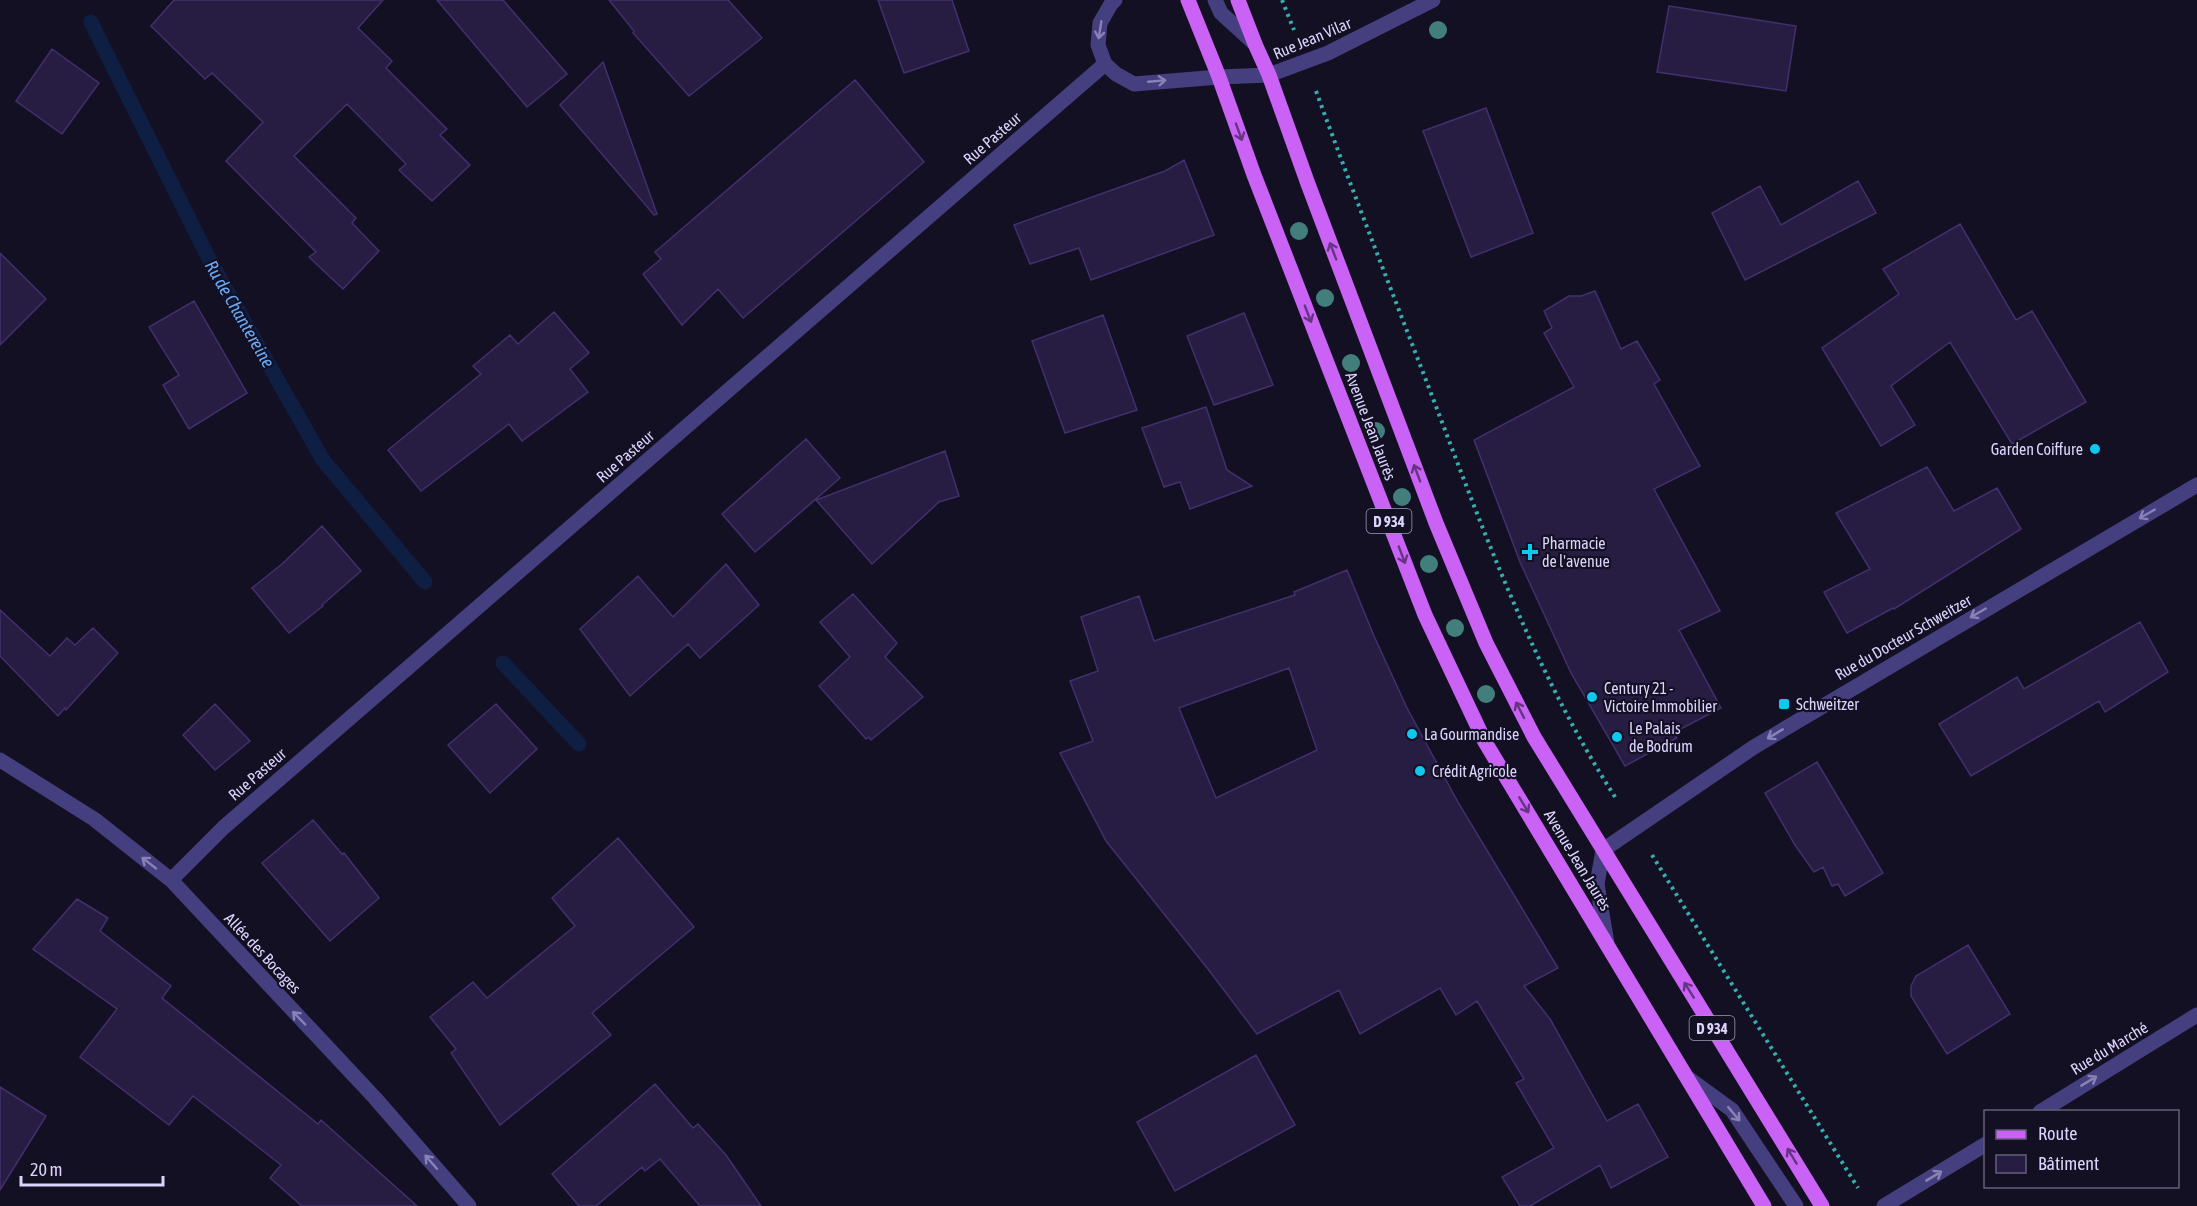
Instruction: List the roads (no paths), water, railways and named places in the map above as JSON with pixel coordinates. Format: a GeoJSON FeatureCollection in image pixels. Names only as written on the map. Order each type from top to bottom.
{"type":"FeatureCollection","features":[{"type":"Feature","properties":{"kind":"main road","name":"Avenue Jean Jaurès"},"geometry":{"type":"LineString","coordinates":[[1188,0],[1430,625],[1485,742],[1764,1206]]}},
{"type":"Feature","properties":{"kind":"main road","name":"Avenue Jean Jaurès"},"geometry":{"type":"LineString","coordinates":[[1238,0],[1269,75],[1436,523],[1482,633],[1534,737],[1822,1206]]}},
{"type":"Feature","properties":{"kind":"street"},"geometry":{"type":"LineString","coordinates":[[1106,64],[1098,45],[1100,23],[1115,0]]}},
{"type":"Feature","properties":{"kind":"street"},"geometry":{"type":"LineString","coordinates":[[1215,0],[1221,14],[1255,44]]}},
{"type":"Feature","properties":{"kind":"street","name":"Rue Jean Vilar"},"geometry":{"type":"LineString","coordinates":[[1106,64],[1116,74],[1134,84],[1269,75],[1333,50],[1432,0]]}},
{"type":"Feature","properties":{"kind":"street","name":"Rue Pasteur"},"geometry":{"type":"LineString","coordinates":[[171,880],[222,828],[1106,64]]}},
{"type":"Feature","properties":{"kind":"street","name":"Rue du Docteur Schweitzer"},"geometry":{"type":"LineString","coordinates":[[1603,850],[1754,747],[2197,484]]}},
{"type":"Feature","properties":{"kind":"street","name":"Allée des Bocages"},"geometry":{"type":"LineString","coordinates":[[0,760],[94,819],[171,880],[375,1098],[469,1206]]}},
{"type":"Feature","properties":{"kind":"street","name":"Avenue Jean Jaurès"},"geometry":{"type":"LineString","coordinates":[[1603,850],[1597,884],[1607,943]]}},
{"type":"Feature","properties":{"kind":"street","name":"Rue du Marché"},"geometry":{"type":"LineString","coordinates":[[2043,1110],[2197,1016]]}},
{"type":"Feature","properties":{"kind":"street"},"geometry":{"type":"LineString","coordinates":[[1688,1078],[1732,1110],[1796,1206]]}},
{"type":"Feature","properties":{"kind":"street"},"geometry":{"type":"LineString","coordinates":[[1884,1206],[1984,1145]]}},
{"type":"Feature","properties":{"kind":"waterway","name":"Ru de Chantereine"},"geometry":{"type":"LineString","coordinates":[[91,22],[209,259],[323,460],[425,582]]}},
{"type":"Feature","properties":{"kind":"waterway","name":"Ru de Chantereine"},"geometry":{"type":"LineString","coordinates":[[503,663],[579,744]]}},
{"type":"Feature","properties":{"kind":"place","name":"Garden Coiffure"},"geometry":{"type":"Point","coordinates":[2095,449]}},
{"type":"Feature","properties":{"kind":"place","name":"Pharmacie de l'avenue"},"geometry":{"type":"Point","coordinates":[1530,552]}},
{"type":"Feature","properties":{"kind":"place","name":"Century 21 - Victoire Immobilier"},"geometry":{"type":"Point","coordinates":[1592,697]}},
{"type":"Feature","properties":{"kind":"place","name":"Schweitzer"},"geometry":{"type":"Point","coordinates":[1784,704]}},
{"type":"Feature","properties":{"kind":"place","name":"La Gourmandise"},"geometry":{"type":"Point","coordinates":[1412,734]}},
{"type":"Feature","properties":{"kind":"place","name":"Le Palais de Bodrum"},"geometry":{"type":"Point","coordinates":[1617,737]}},
{"type":"Feature","properties":{"kind":"place","name":"Crédit Agricole"},"geometry":{"type":"Point","coordinates":[1420,771]}}]}
